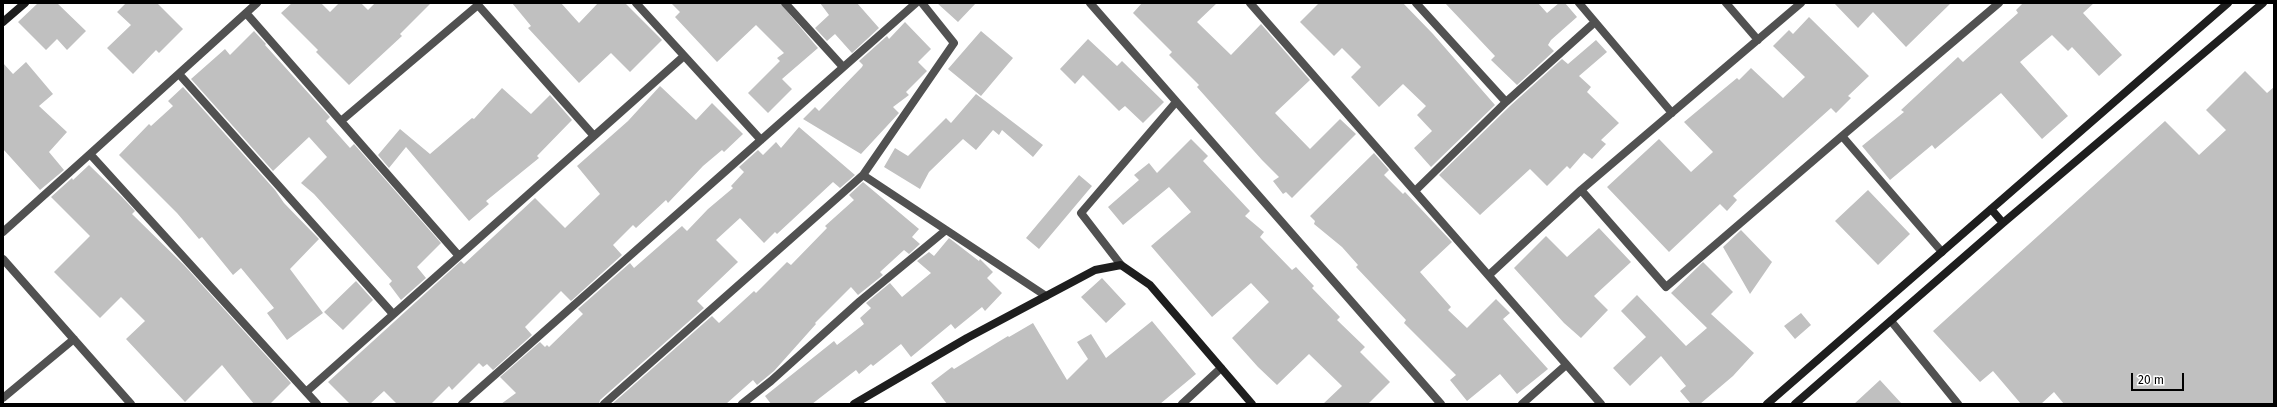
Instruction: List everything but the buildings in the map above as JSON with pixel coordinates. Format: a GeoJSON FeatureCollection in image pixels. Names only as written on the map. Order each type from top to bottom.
{"type":"FeatureCollection","features":[{"type":"Feature","properties":{"kind":"street"},"geometry":{"type":"LineString","coordinates":[[3,22],[25,3]]}},
{"type":"Feature","properties":{"kind":"street"},"geometry":{"type":"LineString","coordinates":[[3,232],[257,3]]}},
{"type":"Feature","properties":{"kind":"street"},"geometry":{"type":"LineString","coordinates":[[636,3],[761,140]]}},
{"type":"Feature","properties":{"kind":"street"},"geometry":{"type":"LineString","coordinates":[[784,3],[843,67]]}},
{"type":"Feature","properties":{"kind":"street"},"geometry":{"type":"LineString","coordinates":[[462,404],[916,3]]}},
{"type":"Feature","properties":{"kind":"street"},"geometry":{"type":"LineString","coordinates":[[604,404],[863,175],[954,43],[922,3]]}},
{"type":"Feature","properties":{"kind":"street"},"geometry":{"type":"LineString","coordinates":[[1090,3],[1441,404]]}},
{"type":"Feature","properties":{"kind":"street"},"geometry":{"type":"LineString","coordinates":[[1250,3],[1601,404]]}},
{"type":"Feature","properties":{"kind":"street"},"geometry":{"type":"LineString","coordinates":[[1416,3],[1506,102]]}},
{"type":"Feature","properties":{"kind":"street"},"geometry":{"type":"LineString","coordinates":[[1579,3],[1672,113]]}},
{"type":"Feature","properties":{"kind":"street"},"geometry":{"type":"LineString","coordinates":[[1726,3],[1758,40]]}},
{"type":"Feature","properties":{"kind":"street"},"geometry":{"type":"LineString","coordinates":[[1489,275],[1581,190],[1801,3]]}},
{"type":"Feature","properties":{"kind":"street"},"geometry":{"type":"LineString","coordinates":[[1581,190],[1666,287],[1999,3]]}},
{"type":"Feature","properties":{"kind":"street"},"geometry":{"type":"LineString","coordinates":[[1767,404],[2228,3]]}},
{"type":"Feature","properties":{"kind":"street"},"geometry":{"type":"LineString","coordinates":[[1795,404],[2003,223],[2263,3]]}},
{"type":"Feature","properties":{"kind":"street"},"geometry":{"type":"LineString","coordinates":[[341,121],[479,4],[594,136]]}},
{"type":"Feature","properties":{"kind":"street"},"geometry":{"type":"LineString","coordinates":[[246,13],[459,256]]}},
{"type":"Feature","properties":{"kind":"street"},"geometry":{"type":"LineString","coordinates":[[1414,191],[1506,102],[1595,22]]}},
{"type":"Feature","properties":{"kind":"street"},"geometry":{"type":"LineString","coordinates":[[306,392],[684,56]]}},
{"type":"Feature","properties":{"kind":"street"},"geometry":{"type":"LineString","coordinates":[[179,74],[394,314]]}},
{"type":"Feature","properties":{"kind":"street"},"geometry":{"type":"LineString","coordinates":[[1176,102],[1081,213],[1121,265],[1150,286],[1252,404]]}},
{"type":"Feature","properties":{"kind":"street"},"geometry":{"type":"LineString","coordinates":[[1842,136],[1942,252]]}},
{"type":"Feature","properties":{"kind":"street"},"geometry":{"type":"LineString","coordinates":[[90,154],[316,404]]}},
{"type":"Feature","properties":{"kind":"street"},"geometry":{"type":"LineString","coordinates":[[863,175],[1046,296]]}},
{"type":"Feature","properties":{"kind":"street"},"geometry":{"type":"LineString","coordinates":[[1991,209],[2003,223]]}},
{"type":"Feature","properties":{"kind":"street"},"geometry":{"type":"LineString","coordinates":[[742,404],[771,381],[860,301],[946,230]]}},
{"type":"Feature","properties":{"kind":"street"},"geometry":{"type":"LineString","coordinates":[[3,259],[131,404]]}},
{"type":"Feature","properties":{"kind":"street"},"geometry":{"type":"LineString","coordinates":[[854,404],[967,338],[1095,270],[1121,265]]}},
{"type":"Feature","properties":{"kind":"street"},"geometry":{"type":"LineString","coordinates":[[1891,321],[1958,404]]}},
{"type":"Feature","properties":{"kind":"street"},"geometry":{"type":"LineString","coordinates":[[3,398],[74,339]]}},
{"type":"Feature","properties":{"kind":"street"},"geometry":{"type":"LineString","coordinates":[[1522,404],[1566,365]]}},
{"type":"Feature","properties":{"kind":"street"},"geometry":{"type":"LineString","coordinates":[[1182,404],[1221,368]]}}]}
